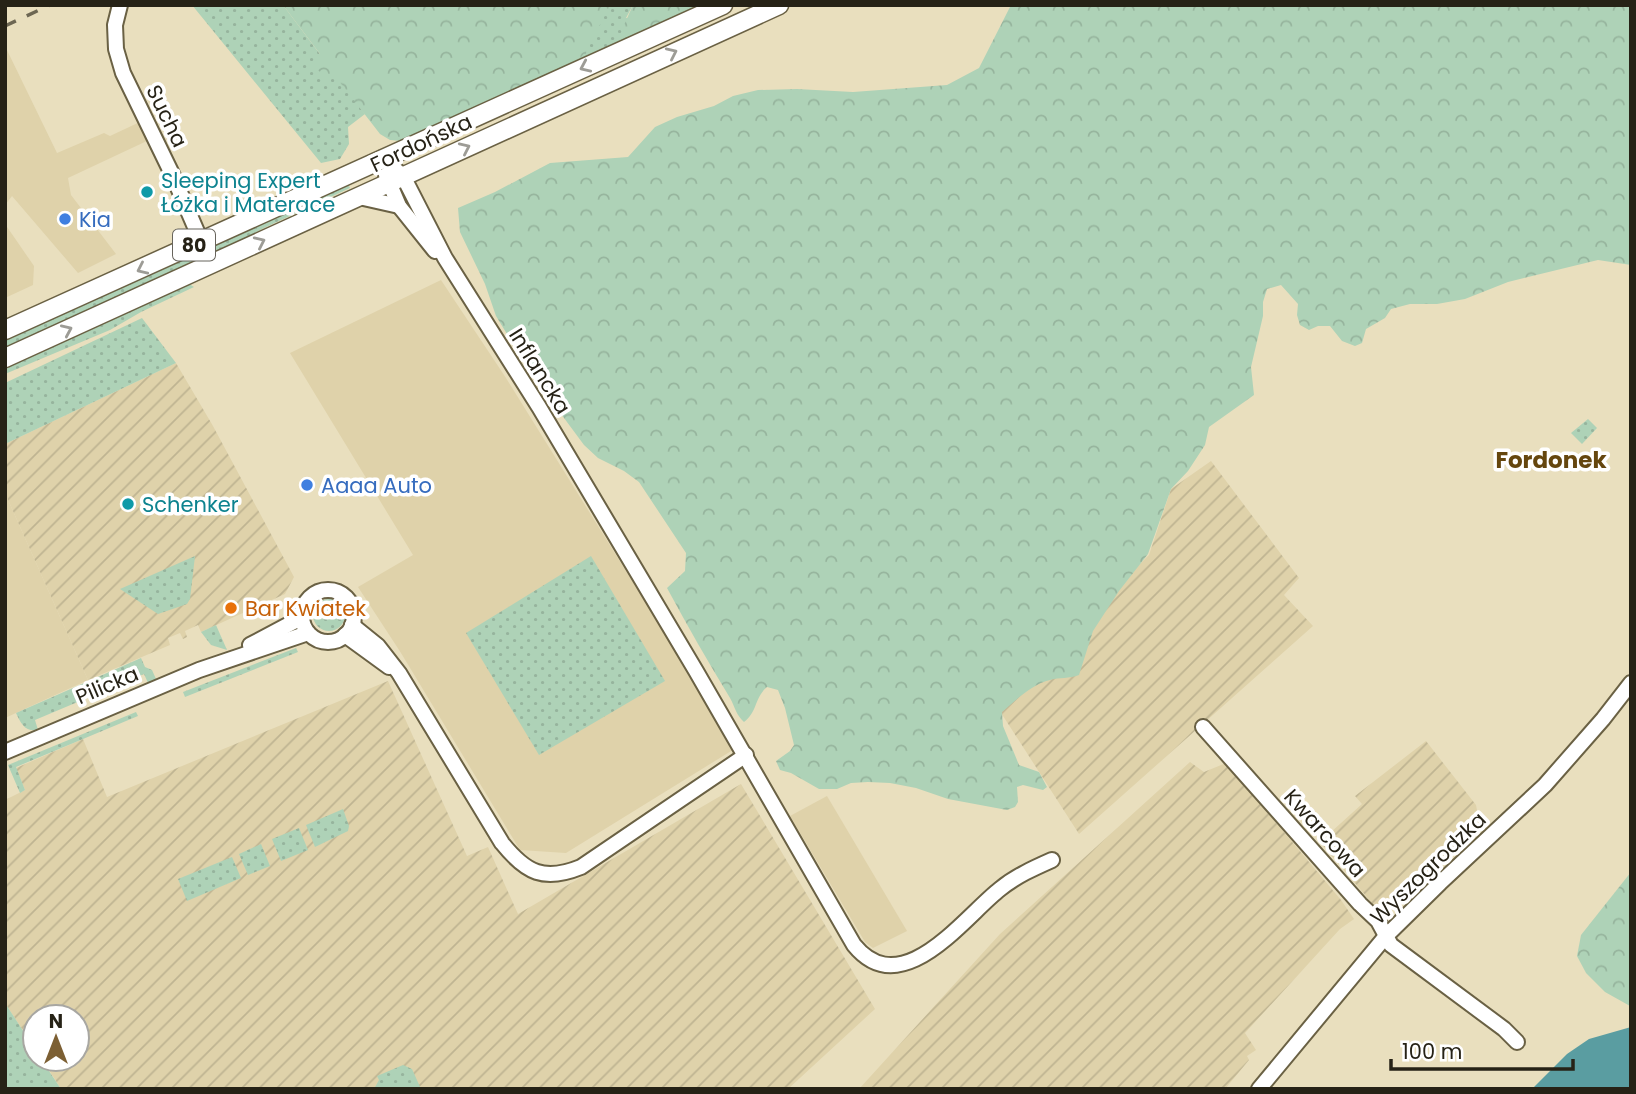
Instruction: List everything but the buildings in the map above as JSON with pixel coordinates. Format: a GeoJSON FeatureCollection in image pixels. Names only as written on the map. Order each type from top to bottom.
{"type":"FeatureCollection","features":[{"type":"Feature","properties":{"kind":"main road","name":"Fordońska"},"geometry":{"type":"LineString","coordinates":[[5,330],[723,5]]}},
{"type":"Feature","properties":{"kind":"main road","name":"Fordońska"},"geometry":{"type":"LineString","coordinates":[[5,358],[779,5]]}},
{"type":"Feature","properties":{"kind":"street","name":"Sucha"},"geometry":{"type":"LineString","coordinates":[[120,5],[115,24],[116,49],[123,74],[173,176],[201,241]]}},
{"type":"Feature","properties":{"kind":"street"},"geometry":{"type":"LineString","coordinates":[[382,158],[396,179]]}},
{"type":"Feature","properties":{"kind":"street","name":"Inflancka"},"geometry":{"type":"LineString","coordinates":[[396,179],[399,206],[430,247],[445,258]]}},
{"type":"Feature","properties":{"kind":"street","name":"Inflancka"},"geometry":{"type":"LineString","coordinates":[[396,179],[539,407],[746,755],[855,945],[872,961],[894,964],[924,956],[999,889],[1020,875],[1052,860]]}},
{"type":"Feature","properties":{"kind":"street"},"geometry":{"type":"LineString","coordinates":[[359,197],[399,206]]}},
{"type":"Feature","properties":{"kind":"street"},"geometry":{"type":"LineString","coordinates":[[322,590],[330,590],[346,597],[353,612],[348,630],[330,642],[314,638],[308,633],[302,618],[303,606],[310,596],[322,590]]}},
{"type":"Feature","properties":{"kind":"street","name":"Pilicka"},"geometry":{"type":"LineString","coordinates":[[226,659],[302,618]]}},
{"type":"Feature","properties":{"kind":"street"},"geometry":{"type":"LineString","coordinates":[[348,630],[378,646],[399,673],[502,843],[520,864],[545,875],[563,874],[581,867],[746,755]]}},
{"type":"Feature","properties":{"kind":"street","name":"Pilicka"},"geometry":{"type":"LineString","coordinates":[[5,752],[226,659],[308,633]]}},
{"type":"Feature","properties":{"kind":"street","name":"Wyszogrodzka"},"geometry":{"type":"LineString","coordinates":[[1259,1089],[1386,936],[1545,785],[1603,719],[1631,682]]}},
{"type":"Feature","properties":{"kind":"street","name":"Kwarcowa"},"geometry":{"type":"LineString","coordinates":[[1201,731],[1378,921],[1391,945],[1517,1041]]}},
{"type":"Feature","properties":{"kind":"shaded area"},"geometry":{"type":"Polygon","coordinates":[[[5,46],[57,153],[104,133],[110,136],[142,121],[149,140],[68,178],[71,195],[116,254],[78,273],[12,196],[5,205],[5,46]]]}},
{"type":"Feature","properties":{"kind":"shaded area"},"geometry":{"type":"Polygon","coordinates":[[[5,224],[34,266],[33,285],[5,298],[5,224]]]}},
{"type":"Feature","properties":{"kind":"shaded area"},"geometry":{"type":"Polygon","coordinates":[[[441,280],[506,378],[736,748],[566,853],[520,850],[358,587],[413,555],[290,353],[441,280]]]}},
{"type":"Feature","properties":{"kind":"shaded area"},"geometry":{"type":"Polygon","coordinates":[[[176,363],[294,577],[285,594],[201,632],[198,625],[185,631],[187,637],[183,639],[180,633],[168,638],[170,645],[88,680],[5,493],[5,444],[176,363]]]}},
{"type":"Feature","properties":{"kind":"shaded area"},"geometry":{"type":"Polygon","coordinates":[[[1211,461],[1299,578],[1284,595],[1313,626],[1079,834],[996,705],[1149,555],[1171,489],[1211,461]]]}},
{"type":"Feature","properties":{"kind":"shaded area"},"geometry":{"type":"Polygon","coordinates":[[[5,493],[88,680],[5,718],[5,493]]]}},
{"type":"Feature","properties":{"kind":"shaded area"},"geometry":{"type":"Polygon","coordinates":[[[388,681],[467,856],[488,847],[518,914],[741,784],[875,1009],[788,1089],[61,1089],[51,1073],[91,1073],[91,1003],[21,1003],[21,1028],[5,1003],[5,800],[25,790],[16,768],[83,739],[107,797],[388,681]]]}},
{"type":"Feature","properties":{"kind":"shaded area"},"geometry":{"type":"Polygon","coordinates":[[[1426,741],[1476,805],[1480,826],[1391,908],[1377,909],[1320,842],[1362,804],[1355,796],[1426,741]]]}},
{"type":"Feature","properties":{"kind":"shaded area"},"geometry":{"type":"Polygon","coordinates":[[[1190,762],[1204,772],[1226,763],[1354,919],[1340,929],[1245,1033],[1256,1050],[1247,1056],[1249,1060],[1225,1089],[859,1089],[1000,934],[1190,762]]]}},
{"type":"Feature","properties":{"kind":"shaded area"},"geometry":{"type":"Polygon","coordinates":[[[827,796],[907,931],[873,948],[865,942],[790,816],[827,796]]]}},
{"type":"Feature","properties":{"kind":"green space"},"geometry":{"type":"Polygon","coordinates":[[[192,5],[283,5],[365,114],[348,127],[349,144],[340,159],[321,163],[192,5]]]}},
{"type":"Feature","properties":{"kind":"green space"},"geometry":{"type":"Polygon","coordinates":[[[283,5],[610,5],[586,52],[572,66],[401,141],[390,140],[380,134],[335,76],[327,78],[312,65],[320,54],[283,5]]]}},
{"type":"Feature","properties":{"kind":"green space"},"geometry":{"type":"Polygon","coordinates":[[[610,5],[633,5],[626,18],[674,20],[572,66],[610,5]]]}},
{"type":"Feature","properties":{"kind":"green space"},"geometry":{"type":"Polygon","coordinates":[[[633,5],[708,5],[627,36],[624,25],[633,5]]]}},
{"type":"Feature","properties":{"kind":"green space"},"geometry":{"type":"Polygon","coordinates":[[[1011,5],[1631,5],[1631,265],[1598,260],[1508,282],[1465,299],[1437,304],[1410,304],[1391,309],[1385,318],[1366,329],[1362,343],[1355,346],[1342,341],[1330,326],[1318,326],[1309,330],[1300,325],[1298,304],[1281,285],[1267,289],[1251,367],[1254,395],[1209,427],[1205,445],[1188,471],[1171,489],[1148,554],[1093,631],[1079,675],[1043,682],[1024,693],[1002,712],[1003,726],[1019,765],[1039,772],[1047,787],[1043,790],[1023,785],[1017,787],[1018,802],[1015,807],[1007,810],[948,799],[890,783],[851,783],[837,789],[819,789],[791,773],[780,770],[776,761],[794,745],[778,690],[767,687],[748,718],[744,722],[739,717],[667,588],[685,571],[686,553],[639,482],[598,458],[584,445],[530,372],[496,316],[485,284],[460,232],[458,208],[550,163],[628,157],[655,127],[714,106],[733,96],[758,90],[853,92],[947,85],[979,68],[1011,5]]]}},
{"type":"Feature","properties":{"kind":"green space"},"geometry":{"type":"Polygon","coordinates":[[[347,182],[350,188],[264,228],[191,267],[5,352],[5,336],[347,182]]]}},
{"type":"Feature","properties":{"kind":"green space"},"geometry":{"type":"Polygon","coordinates":[[[189,284],[194,287],[110,330],[5,374],[5,370],[18,360],[189,284]]]}},
{"type":"Feature","properties":{"kind":"green space"},"geometry":{"type":"Polygon","coordinates":[[[142,318],[176,363],[5,444],[5,383],[142,318]]]}},
{"type":"Feature","properties":{"kind":"green space"},"geometry":{"type":"Polygon","coordinates":[[[1588,419],[1597,428],[1582,444],[1571,433],[1588,419]]]}},
{"type":"Feature","properties":{"kind":"green space"},"geometry":{"type":"Polygon","coordinates":[[[195,556],[190,599],[187,604],[158,614],[120,589],[195,556]]]}},
{"type":"Feature","properties":{"kind":"green space"},"geometry":{"type":"Polygon","coordinates":[[[591,556],[665,681],[539,755],[466,633],[591,556]]]}},
{"type":"Feature","properties":{"kind":"green space"},"geometry":{"type":"Polygon","coordinates":[[[329,599],[340,604],[345,615],[340,626],[329,631],[318,626],[313,615],[318,604],[329,599]]]}},
{"type":"Feature","properties":{"kind":"green space"},"geometry":{"type":"Polygon","coordinates":[[[216,625],[227,650],[211,645],[201,632],[216,625]]]}},
{"type":"Feature","properties":{"kind":"green space"},"geometry":{"type":"Polygon","coordinates":[[[296,648],[298,652],[185,697],[183,692],[296,648]]]}},
{"type":"Feature","properties":{"kind":"green space"},"geometry":{"type":"Polygon","coordinates":[[[141,658],[156,679],[148,683],[144,674],[35,720],[38,730],[30,730],[24,726],[16,713],[141,658]]]}},
{"type":"Feature","properties":{"kind":"green space"},"geometry":{"type":"Polygon","coordinates":[[[136,712],[138,716],[16,767],[25,790],[20,793],[8,765],[136,712]]]}},
{"type":"Feature","properties":{"kind":"green space"},"geometry":{"type":"Polygon","coordinates":[[[343,809],[348,831],[315,847],[306,825],[343,809]]]}},
{"type":"Feature","properties":{"kind":"green space"},"geometry":{"type":"Polygon","coordinates":[[[299,828],[308,850],[281,861],[272,839],[299,828]]]}},
{"type":"Feature","properties":{"kind":"green space"},"geometry":{"type":"Polygon","coordinates":[[[261,844],[270,866],[248,875],[239,854],[261,844]]]}},
{"type":"Feature","properties":{"kind":"green space"},"geometry":{"type":"Polygon","coordinates":[[[232,857],[241,878],[187,901],[178,879],[232,857]]]}},
{"type":"Feature","properties":{"kind":"green space"},"geometry":{"type":"Polygon","coordinates":[[[1631,872],[1630,1006],[1605,992],[1586,973],[1577,956],[1581,935],[1631,872]]]}},
{"type":"Feature","properties":{"kind":"green space"},"geometry":{"type":"Polygon","coordinates":[[[5,1003],[21,1028],[21,1073],[50,1073],[61,1089],[5,1089],[5,1003]]]}},
{"type":"Feature","properties":{"kind":"green space"},"geometry":{"type":"Polygon","coordinates":[[[403,1065],[412,1069],[421,1089],[374,1089],[379,1080],[377,1076],[403,1065]]]}},
{"type":"Feature","properties":{"kind":"water"},"geometry":{"type":"Polygon","coordinates":[[[1631,1027],[1631,1089],[1532,1089],[1567,1054],[1589,1039],[1631,1027]]]}},
{"type":"Feature","properties":{"kind":"railway"},"geometry":{"type":"LineString","coordinates":[[5,26],[50,5]]}},
{"type":"Feature","properties":{"kind":"place","name":"Sleeping Expert Łóżka i Materace"},"geometry":{"type":"Point","coordinates":[147,192]}},
{"type":"Feature","properties":{"kind":"place","name":"Kia"},"geometry":{"type":"Point","coordinates":[65,219]}},
{"type":"Feature","properties":{"kind":"place","name":"Aaaa Auto"},"geometry":{"type":"Point","coordinates":[307,485]}},
{"type":"Feature","properties":{"kind":"place","name":"Schenker"},"geometry":{"type":"Point","coordinates":[128,504]}},
{"type":"Feature","properties":{"kind":"place","name":"Bar Kwiatek"},"geometry":{"type":"Point","coordinates":[231,608]}},
{"type":"Feature","properties":{"kind":"district","name":"Fordonek"},"geometry":{"type":"Point","coordinates":[1551,460]}}]}
